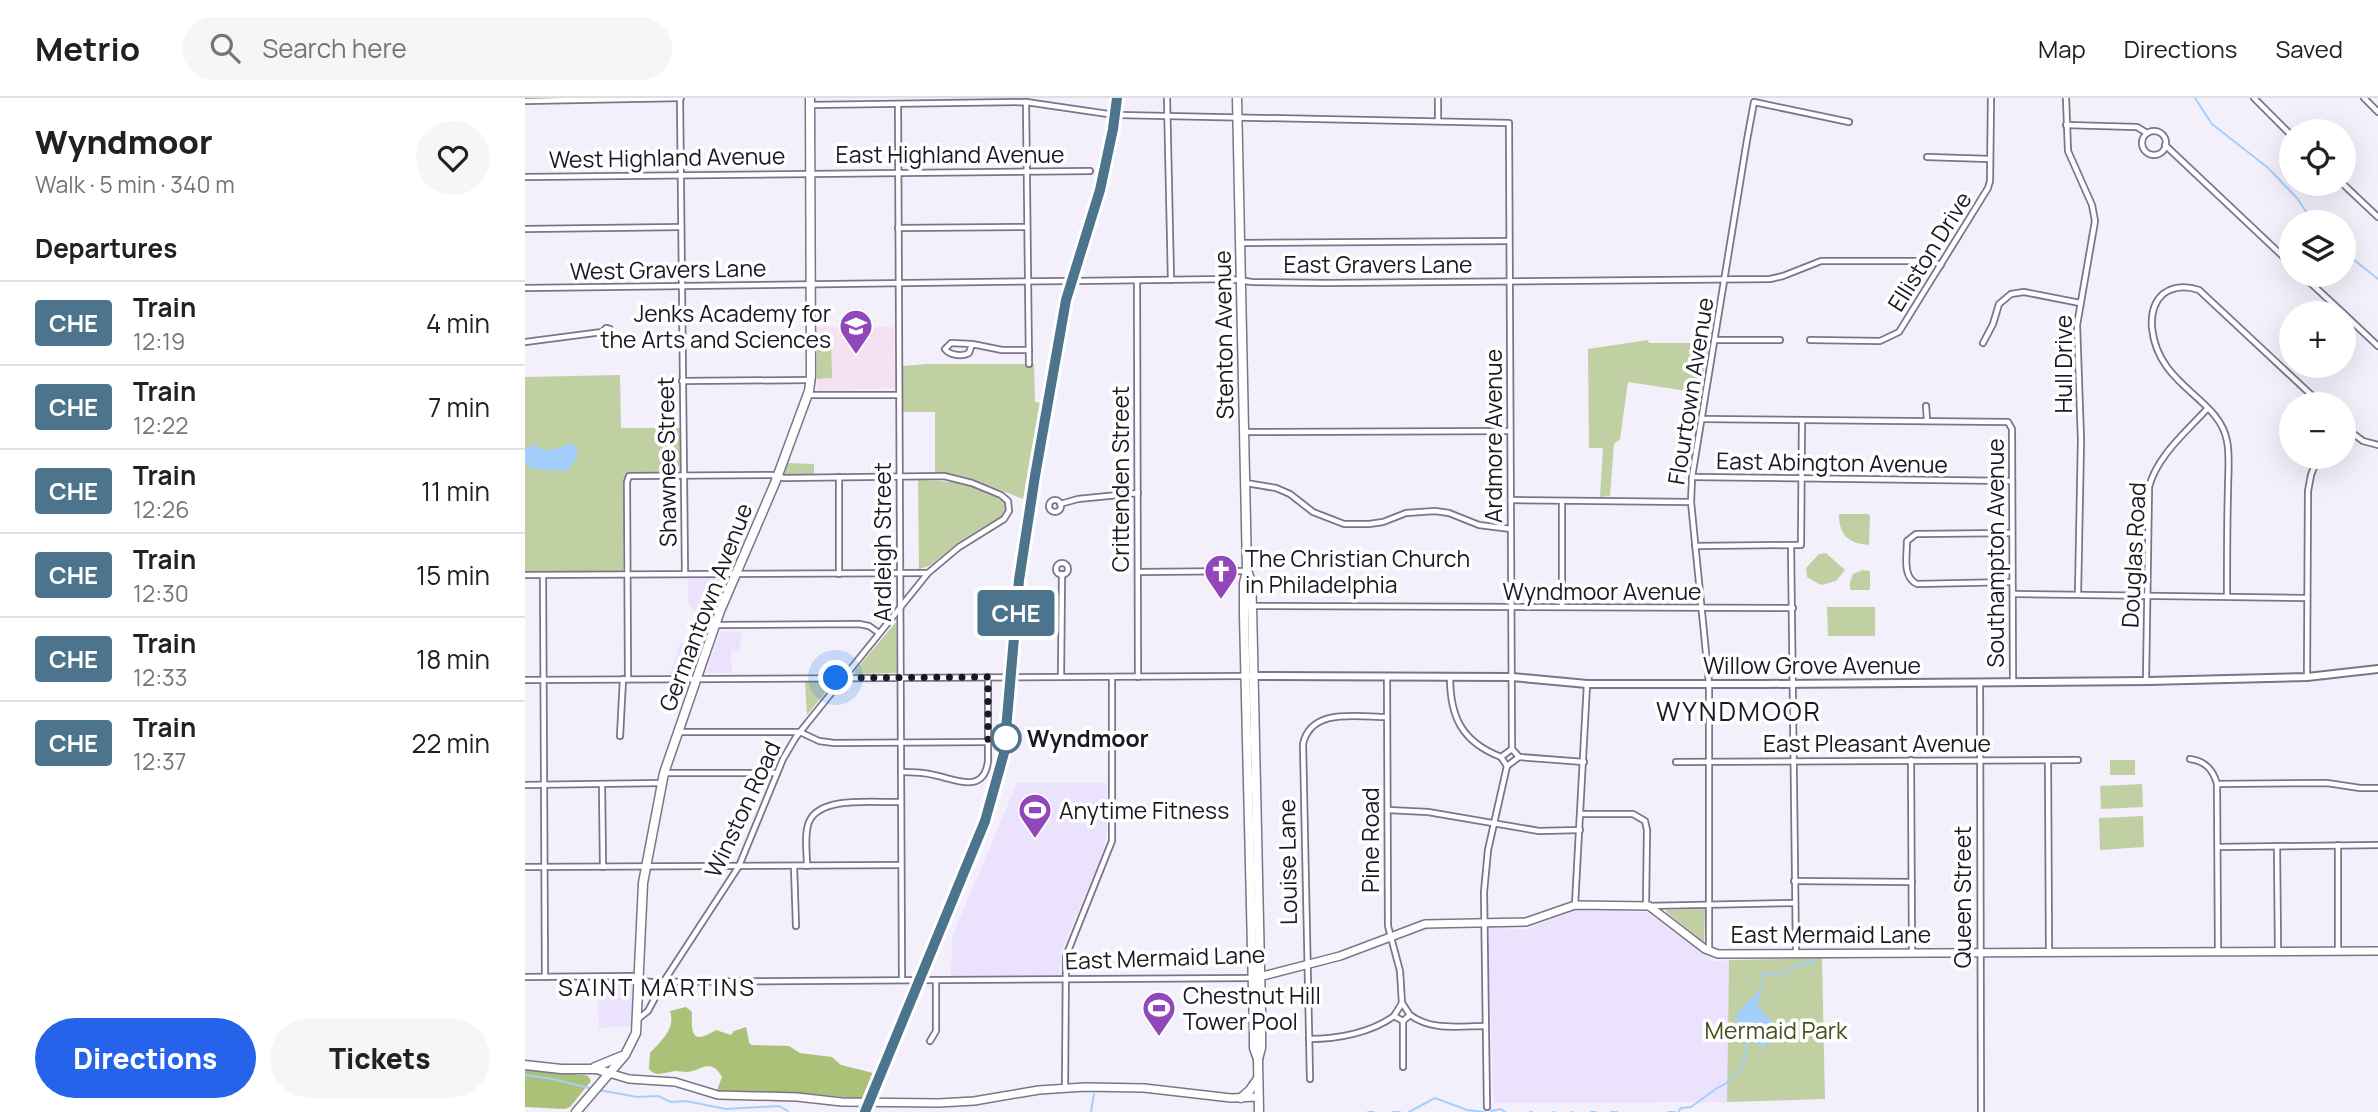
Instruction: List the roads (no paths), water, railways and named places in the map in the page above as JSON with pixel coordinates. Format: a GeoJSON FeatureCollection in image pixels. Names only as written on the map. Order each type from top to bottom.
{"type":"FeatureCollection","features":[{"type":"Feature","properties":{"kind":"main road","name":"Stenton Avenue"},"geometry":{"type":"LineString","coordinates":[[1237,98],[1247,571],[1251,582],[1248,607],[1256,977],[1254,1048],[1258,1059],[1259,1112]]}},
{"type":"Feature","properties":{"kind":"main road","name":"Germantown Avenue"},"geometry":{"type":"LineString","coordinates":[[576,1112],[625,1055],[635,1038],[640,979],[642,888],[661,783],[715,625],[778,476],[808,394],[811,380],[810,102]]}},
{"type":"Feature","properties":{"kind":"main road","name":"East Mermaid Lane"},"geometry":{"type":"LineString","coordinates":[[1256,977],[1340,956],[1428,923],[1530,921],[1575,905],[1646,906],[1657,911],[1709,951],[1720,954],[2378,951]]}},
{"type":"Feature","properties":{"kind":"main road"},"geometry":{"type":"LineString","coordinates":[[590,1069],[625,1055]]}},
{"type":"Feature","properties":{"kind":"main road"},"geometry":{"type":"LineString","coordinates":[[525,1065],[590,1069],[629,1079],[675,1082],[718,1095],[797,1097],[836,1102],[949,1103],[1065,1088],[1144,1088],[1241,1098],[1259,1097]]}},
{"type":"Feature","properties":{"kind":"main road"},"geometry":{"type":"LineString","coordinates":[[1241,1098],[1251,1090],[1258,1077]]}},
{"type":"Feature","properties":{"kind":"street"},"geometry":{"type":"LineString","coordinates":[[525,101],[681,98]]}},
{"type":"Feature","properties":{"kind":"street","name":"Shawnee Street"},"geometry":{"type":"LineString","coordinates":[[681,98],[685,574]]}},
{"type":"Feature","properties":{"kind":"street"},"geometry":{"type":"LineString","coordinates":[[1167,98],[1171,280]]}},
{"type":"Feature","properties":{"kind":"street"},"geometry":{"type":"LineString","coordinates":[[810,102],[1027,102],[1119,115],[1438,120],[1438,98]]}},
{"type":"Feature","properties":{"kind":"street","name":"Elliston Drive"},"geometry":{"type":"LineString","coordinates":[[1810,341],[1876,342],[1890,338],[1902,327],[1985,195],[1990,181],[1991,98]]}},
{"type":"Feature","properties":{"kind":"street","name":"Hull Drive"},"geometry":{"type":"LineString","coordinates":[[2066,98],[2070,159],[2092,205],[2094,216],[2093,239],[2080,303],[2077,341],[2081,440],[2078,594]]}},
{"type":"Feature","properties":{"kind":"street"},"geometry":{"type":"LineString","coordinates":[[2254,98],[2279,123]]}},
{"type":"Feature","properties":{"kind":"street"},"geometry":{"type":"LineString","coordinates":[[2364,98],[2378,111]]}},
{"type":"Feature","properties":{"kind":"street","name":"Ardleigh Street"},"geometry":{"type":"LineString","coordinates":[[901,102],[898,283],[902,980]]}},
{"type":"Feature","properties":{"kind":"street"},"geometry":{"type":"LineString","coordinates":[[1027,102],[1030,364]]}},
{"type":"Feature","properties":{"kind":"street","name":"Flourtown Avenue"},"geometry":{"type":"LineString","coordinates":[[1709,951],[1709,683],[1691,502],[1692,477],[1754,102],[1849,122]]}},
{"type":"Feature","properties":{"kind":"street","name":"Ardmore Avenue"},"geometry":{"type":"LineString","coordinates":[[1438,120],[1509,122],[1512,749]]}},
{"type":"Feature","properties":{"kind":"street"},"geometry":{"type":"LineString","coordinates":[[2066,125],[2137,127],[2147,133],[2161,133],[2165,145],[2279,253]]}},
{"type":"Feature","properties":{"kind":"street"},"geometry":{"type":"LineString","coordinates":[[2147,133],[2142,143],[2148,153],[2158,154],[2165,145]]}},
{"type":"Feature","properties":{"kind":"street"},"geometry":{"type":"LineString","coordinates":[[1927,157],[1990,159]]}},
{"type":"Feature","properties":{"kind":"street","name":"East Highland Avenue"},"geometry":{"type":"LineString","coordinates":[[810,173],[1090,172]]}},
{"type":"Feature","properties":{"kind":"street","name":"West Highland Avenue"},"geometry":{"type":"LineString","coordinates":[[525,177],[810,173]]}},
{"type":"Feature","properties":{"kind":"street"},"geometry":{"type":"LineString","coordinates":[[2356,196],[2378,217]]}},
{"type":"Feature","properties":{"kind":"street"},"geometry":{"type":"LineString","coordinates":[[525,229],[681,227]]}},
{"type":"Feature","properties":{"kind":"street"},"geometry":{"type":"LineString","coordinates":[[898,228],[1027,227]]}},
{"type":"Feature","properties":{"kind":"street"},"geometry":{"type":"LineString","coordinates":[[1240,243],[1509,241]]}},
{"type":"Feature","properties":{"kind":"street","name":"East Gravers Lane"},"geometry":{"type":"LineString","coordinates":[[810,284],[1137,280],[1327,283],[1725,279],[1777,278],[1821,261],[1931,261],[1941,265]]}},
{"type":"Feature","properties":{"kind":"street","name":"Crittenden Street"},"geometry":{"type":"LineString","coordinates":[[1137,280],[1138,677]]}},
{"type":"Feature","properties":{"kind":"street","name":"West Gravers Lane"},"geometry":{"type":"LineString","coordinates":[[525,288],[810,284]]}},
{"type":"Feature","properties":{"kind":"street"},"geometry":{"type":"LineString","coordinates":[[2227,596],[2227,442],[2220,422],[2172,375],[2162,360],[2154,341],[2152,316],[2156,303],[2167,292],[2187,287],[2199,290],[2308,392]]}},
{"type":"Feature","properties":{"kind":"street"},"geometry":{"type":"LineString","coordinates":[[2315,287],[2330,301]]}},
{"type":"Feature","properties":{"kind":"street"},"geometry":{"type":"LineString","coordinates":[[1983,343],[1999,304],[2011,294],[2024,292],[2080,303]]}},
{"type":"Feature","properties":{"kind":"street"},"geometry":{"type":"LineString","coordinates":[[2356,325],[2378,346]]}},
{"type":"Feature","properties":{"kind":"street"},"geometry":{"type":"LineString","coordinates":[[525,342],[602,332]]}},
{"type":"Feature","properties":{"kind":"street"},"geometry":{"type":"LineString","coordinates":[[1715,340],[1780,340]]}},
{"type":"Feature","properties":{"kind":"street"},"geometry":{"type":"LineString","coordinates":[[972,344],[969,353],[965,355],[950,354],[945,349],[946,345],[951,343],[972,344],[1002,350],[1030,350]]}},
{"type":"Feature","properties":{"kind":"street"},"geometry":{"type":"LineString","coordinates":[[682,381],[811,380]]}},
{"type":"Feature","properties":{"kind":"street"},"geometry":{"type":"LineString","coordinates":[[808,394],[899,395]]}},
{"type":"Feature","properties":{"kind":"street"},"geometry":{"type":"LineString","coordinates":[[1702,419],[1927,420],[1926,406]]}},
{"type":"Feature","properties":{"kind":"street","name":"Douglas Road"},"geometry":{"type":"LineString","coordinates":[[2146,681],[2148,494],[2151,480],[2165,455],[2207,409]]}},
{"type":"Feature","properties":{"kind":"street"},"geometry":{"type":"LineString","coordinates":[[1695,546],[1801,545],[1802,420]]}},
{"type":"Feature","properties":{"kind":"street","name":"Southampton Avenue"},"geometry":{"type":"LineString","coordinates":[[1927,420],[2008,422],[2012,429],[2013,682]]}},
{"type":"Feature","properties":{"kind":"street"},"geometry":{"type":"LineString","coordinates":[[1244,432],[1510,431]]}},
{"type":"Feature","properties":{"kind":"street"},"geometry":{"type":"LineString","coordinates":[[2356,436],[2363,441],[2378,445]]}},
{"type":"Feature","properties":{"kind":"street"},"geometry":{"type":"LineString","coordinates":[[2307,677],[2308,491],[2313,469]]}},
{"type":"Feature","properties":{"kind":"street"},"geometry":{"type":"LineString","coordinates":[[620,736],[625,679],[628,477],[899,476]]}},
{"type":"Feature","properties":{"kind":"street","name":"Winston Road"},"geometry":{"type":"LineString","coordinates":[[638,1019],[647,1011],[739,866],[786,753],[800,732],[928,573],[959,547],[1004,519],[1010,508],[1008,501],[1001,495],[965,481],[940,476],[899,476]]}},
{"type":"Feature","properties":{"kind":"street"},"geometry":{"type":"LineString","coordinates":[[839,477],[839,574]]}},
{"type":"Feature","properties":{"kind":"street","name":"East Abington Avenue"},"geometry":{"type":"LineString","coordinates":[[1692,477],[2013,481]]}},
{"type":"Feature","properties":{"kind":"street"},"geometry":{"type":"LineString","coordinates":[[1245,483],[1276,488],[1290,494],[1313,512],[1344,524],[1369,524],[1414,512],[1435,511],[1455,515],[1479,525],[1511,530]]}},
{"type":"Feature","properties":{"kind":"street"},"geometry":{"type":"LineString","coordinates":[[1060,503],[1138,493]]}},
{"type":"Feature","properties":{"kind":"street"},"geometry":{"type":"LineString","coordinates":[[1511,500],[1691,502]]}},
{"type":"Feature","properties":{"kind":"street"},"geometry":{"type":"LineString","coordinates":[[1562,501],[1563,606]]}},
{"type":"Feature","properties":{"kind":"street"},"geometry":{"type":"LineString","coordinates":[[2012,533],[1916,534],[1907,541],[1907,572],[1912,582],[1917,584],[2012,582]]}},
{"type":"Feature","properties":{"kind":"street"},"geometry":{"type":"LineString","coordinates":[[1791,545],[1796,954]]}},
{"type":"Feature","properties":{"kind":"street"},"geometry":{"type":"LineString","coordinates":[[1139,572],[1247,571]]}},
{"type":"Feature","properties":{"kind":"street"},"geometry":{"type":"LineString","coordinates":[[525,575],[928,573]]}},
{"type":"Feature","properties":{"kind":"street"},"geometry":{"type":"LineString","coordinates":[[543,575],[545,977]]}},
{"type":"Feature","properties":{"kind":"street"},"geometry":{"type":"LineString","coordinates":[[1061,677],[1062,575]]}},
{"type":"Feature","properties":{"kind":"street"},"geometry":{"type":"LineString","coordinates":[[2013,594],[2306,598]]}},
{"type":"Feature","properties":{"kind":"street","name":"Wyndmoor Avenue"},"geometry":{"type":"LineString","coordinates":[[1248,607],[1793,608]]}},
{"type":"Feature","properties":{"kind":"street"},"geometry":{"type":"LineString","coordinates":[[715,625],[859,624],[869,626],[879,633]]}},
{"type":"Feature","properties":{"kind":"street","name":"Willow Grove Avenue"},"geometry":{"type":"LineString","coordinates":[[1249,676],[1512,677],[1587,684],[1793,684],[2307,677],[2378,669]]}},
{"type":"Feature","properties":{"kind":"street"},"geometry":{"type":"LineString","coordinates":[[525,680],[1249,676]]}},
{"type":"Feature","properties":{"kind":"street","name":"Pine Road"},"geometry":{"type":"LineString","coordinates":[[1387,676],[1390,937],[1401,971],[1402,1003]]}},
{"type":"Feature","properties":{"kind":"street"},"geometry":{"type":"LineString","coordinates":[[901,772],[934,774],[966,783],[978,779],[987,768],[988,677]]}},
{"type":"Feature","properties":{"kind":"street"},"geometry":{"type":"LineString","coordinates":[[1065,1088],[1064,979],[1068,950],[1112,841],[1112,677]]}},
{"type":"Feature","properties":{"kind":"street"},"geometry":{"type":"LineString","coordinates":[[1450,677],[1451,703],[1464,731],[1482,748],[1501,758],[1507,766]]}},
{"type":"Feature","properties":{"kind":"street","name":"Queen Street"},"geometry":{"type":"LineString","coordinates":[[1980,682],[1981,1112]]}},
{"type":"Feature","properties":{"kind":"street"},"geometry":{"type":"LineString","coordinates":[[1575,905],[1587,684]]}},
{"type":"Feature","properties":{"kind":"street","name":"Louise Lane"},"geometry":{"type":"LineString","coordinates":[[1310,1079],[1304,740],[1312,726],[1325,718],[1387,717]]}},
{"type":"Feature","properties":{"kind":"street"},"geometry":{"type":"LineString","coordinates":[[677,732],[800,732],[828,743],[988,742]]}},
{"type":"Feature","properties":{"kind":"street"},"geometry":{"type":"LineString","coordinates":[[1501,758],[1512,749],[1519,757]]}},
{"type":"Feature","properties":{"kind":"street"},"geometry":{"type":"LineString","coordinates":[[1487,1107],[1484,922],[1486,864],[1507,766],[1519,757],[1584,762]]}},
{"type":"Feature","properties":{"kind":"street"},"geometry":{"type":"LineString","coordinates":[[2189,759],[2208,765],[2217,784],[2218,952]]}},
{"type":"Feature","properties":{"kind":"street"},"geometry":{"type":"LineString","coordinates":[[1911,760],[1912,953]]}},
{"type":"Feature","properties":{"kind":"street"},"geometry":{"type":"LineString","coordinates":[[2048,760],[2049,953]]}},
{"type":"Feature","properties":{"kind":"street","name":"East Pleasant Avenue"},"geometry":{"type":"LineString","coordinates":[[1676,762],[2078,760]]}},
{"type":"Feature","properties":{"kind":"street"},"geometry":{"type":"LineString","coordinates":[[664,774],[777,773]]}},
{"type":"Feature","properties":{"kind":"street"},"geometry":{"type":"LineString","coordinates":[[525,785],[661,783]]}},
{"type":"Feature","properties":{"kind":"street"},"geometry":{"type":"LineString","coordinates":[[2217,784],[2327,783],[2378,788]]}},
{"type":"Feature","properties":{"kind":"street"},"geometry":{"type":"LineString","coordinates":[[602,784],[603,867]]}},
{"type":"Feature","properties":{"kind":"street"},"geometry":{"type":"LineString","coordinates":[[807,866],[807,827],[818,810],[839,803],[901,802]]}},
{"type":"Feature","properties":{"kind":"street"},"geometry":{"type":"LineString","coordinates":[[1388,810],[1428,812],[1539,831],[1580,830]]}},
{"type":"Feature","properties":{"kind":"street"},"geometry":{"type":"LineString","coordinates":[[1581,814],[1633,814],[1645,821],[1646,906],[1795,903]]}},
{"type":"Feature","properties":{"kind":"street"},"geometry":{"type":"LineString","coordinates":[[2338,845],[2338,951]]}},
{"type":"Feature","properties":{"kind":"street"},"geometry":{"type":"LineString","coordinates":[[2218,847],[2378,845]]}},
{"type":"Feature","properties":{"kind":"street"},"geometry":{"type":"LineString","coordinates":[[2277,846],[2278,951]]}},
{"type":"Feature","properties":{"kind":"street"},"geometry":{"type":"LineString","coordinates":[[525,867],[901,865]]}},
{"type":"Feature","properties":{"kind":"street"},"geometry":{"type":"LineString","coordinates":[[794,866],[796,926]]}},
{"type":"Feature","properties":{"kind":"street"},"geometry":{"type":"LineString","coordinates":[[1794,881],[1912,881]]}},
{"type":"Feature","properties":{"kind":"street","name":"East Mermaid Lane"},"geometry":{"type":"LineString","coordinates":[[525,977],[633,976],[664,981],[1256,977]]}},
{"type":"Feature","properties":{"kind":"street"},"geometry":{"type":"LineString","coordinates":[[930,1041],[936,1031],[936,980]]}},
{"type":"Feature","properties":{"kind":"street"},"geometry":{"type":"LineString","coordinates":[[1309,1039],[1346,1036],[1379,1026],[1394,1016],[1402,1003],[1410,1015],[1433,1027],[1485,1026]]}},
{"type":"Feature","properties":{"kind":"street"},"geometry":{"type":"LineString","coordinates":[[1403,1068],[1403,1021],[1410,1015]]}},
{"type":"Feature","properties":{"kind":"street"},"geometry":{"type":"LineString","coordinates":[[1394,1016],[1403,1021]]}},
{"type":"Feature","properties":{"kind":"water"},"geometry":{"type":"Polygon","coordinates":[[[571,444],[577,447],[577,458],[567,471],[533,469],[525,463],[525,449],[535,445],[544,450],[553,450],[571,444]]]}},
{"type":"Feature","properties":{"kind":"water"},"geometry":{"type":"Polygon","coordinates":[[[1758,993],[1761,995],[1757,1005],[1772,1022],[1774,1039],[1766,1046],[1745,1036],[1736,1021],[1740,1010],[1758,993]]]}},
{"type":"Feature","properties":{"kind":"waterway"},"geometry":{"type":"LineString","coordinates":[[2195,98],[2212,124],[2267,167],[2305,210]]}},
{"type":"Feature","properties":{"kind":"waterway"},"geometry":{"type":"LineString","coordinates":[[2356,261],[2378,279]]}},
{"type":"Feature","properties":{"kind":"waterway"},"geometry":{"type":"LineString","coordinates":[[1759,994],[1764,973],[1779,976],[1814,961]]}},
{"type":"Feature","properties":{"kind":"waterway"},"geometry":{"type":"LineString","coordinates":[[1678,1112],[1681,1108],[1691,1107],[1733,1078],[1744,1061],[1748,1040]]}},
{"type":"Feature","properties":{"kind":"waterway"},"geometry":{"type":"LineString","coordinates":[[525,1075],[593,1089]]}},
{"type":"Feature","properties":{"kind":"waterway"},"geometry":{"type":"LineString","coordinates":[[599,1090],[637,1097],[658,1096],[671,1102],[686,1101],[726,1109],[779,1106],[788,1111]]}},
{"type":"Feature","properties":{"kind":"waterway"},"geometry":{"type":"LineString","coordinates":[[1091,1112],[1094,1094]]}},
{"type":"Feature","properties":{"kind":"waterway"},"geometry":{"type":"LineString","coordinates":[[1409,1112],[1435,1098],[1467,1110],[1484,1112]]}},
{"type":"Feature","properties":{"kind":"waterway"},"geometry":{"type":"LineString","coordinates":[[1491,1111],[1501,1109],[1505,1112]]}},
{"type":"Feature","properties":{"kind":"waterway"},"geometry":{"type":"LineString","coordinates":[[1368,1112],[1374,1112]]}},
{"type":"Feature","properties":{"kind":"waterway"},"geometry":{"type":"LineString","coordinates":[[1393,1112],[1400,1112]]}},
{"type":"Feature","properties":{"kind":"waterway"},"geometry":{"type":"LineString","coordinates":[[1591,1112],[1596,1112]]}},
{"type":"Feature","properties":{"kind":"waterway"},"geometry":{"type":"LineString","coordinates":[[1611,1112],[1617,1112]]}},
{"type":"Feature","properties":{"kind":"waterway"},"geometry":{"type":"LineString","coordinates":[[1668,1112],[1675,1112]]}},
{"type":"Feature","properties":{"kind":"railway"},"geometry":{"type":"LineString","coordinates":[[862,1112],[976,835],[998,766],[1015,587],[1026,509],[1063,300],[1098,187],[1114,98]]}},
{"type":"Feature","properties":{"kind":"train","name":"CHE"},"geometry":{"type":"LineString","coordinates":[[865,1112],[978,837],[999,775],[1008,719],[1025,538],[1062,318],[1072,275],[1105,170],[1117,98]]}},
{"type":"Feature","properties":{"kind":"place","name":"Jenks Academy for the Arts and Sciences"},"geometry":{"type":"Point","coordinates":[856,356]}},
{"type":"Feature","properties":{"kind":"place","name":"The Christian Church in Philadelphia"},"geometry":{"type":"Point","coordinates":[1221,601]}},
{"type":"Feature","properties":{"kind":"place","name":"Wyndmoor"},"geometry":{"type":"Point","coordinates":[1006,738]}},
{"type":"Feature","properties":{"kind":"place","name":"Anytime Fitness"},"geometry":{"type":"Point","coordinates":[1035,840]}},
{"type":"Feature","properties":{"kind":"place","name":"Chestnut Hill Tower Pool"},"geometry":{"type":"Point","coordinates":[1159,1038]}},
{"type":"Feature","properties":{"kind":"district","name":"WYNDMOOR"},"geometry":{"type":"Point","coordinates":[1739,711]}},
{"type":"Feature","properties":{"kind":"district","name":"SAINT MARTINS"},"geometry":{"type":"Point","coordinates":[657,986]}},
{"type":"Feature","properties":{"kind":"park label","name":"Mermaid Park"},"geometry":{"type":"Point","coordinates":[1776,1030]}}]}
